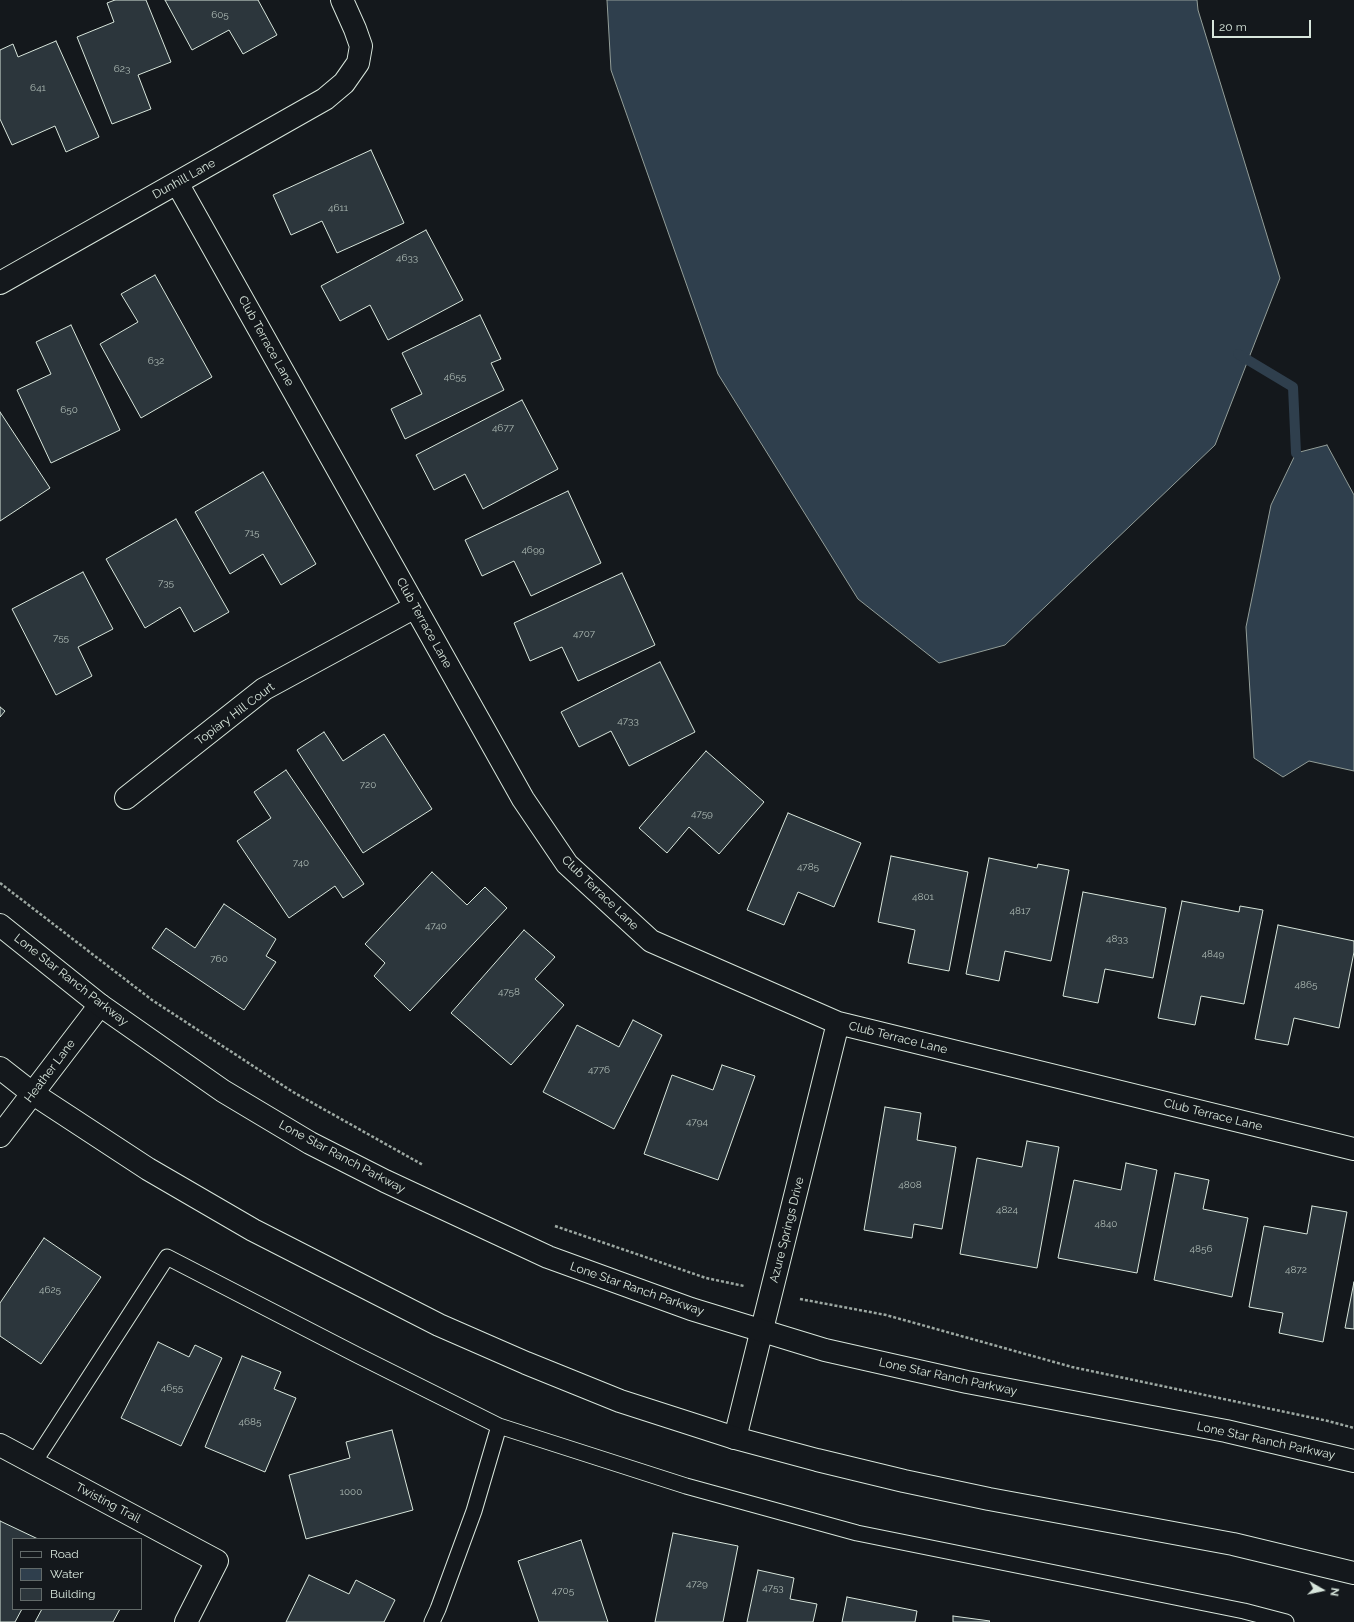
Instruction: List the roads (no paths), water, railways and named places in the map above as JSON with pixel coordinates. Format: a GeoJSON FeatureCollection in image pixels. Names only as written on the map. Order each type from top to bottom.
{"type":"FeatureCollection","features":[{"type":"Feature","properties":{"kind":"street","name":"Dunhill Lane"},"geometry":{"type":"LineString","coordinates":[[0,283],[325,99],[344,83],[358,63],[361,46],[342,0]]}},
{"type":"Feature","properties":{"kind":"street","name":"Club Terrace Lane"},"geometry":{"type":"LineString","coordinates":[[177,183],[523,799],[567,864],[651,942],[838,1023],[1354,1149]]}},
{"type":"Feature","properties":{"kind":"street","name":"Topiary Hill Court"},"geometry":{"type":"LineString","coordinates":[[126,798],[264,689],[415,607]]}},
{"type":"Feature","properties":{"kind":"street","name":"Lone Star Ranch Parkway"},"geometry":{"type":"LineString","coordinates":[[0,925],[100,1005],[224,1091],[310,1143],[385,1181],[548,1257],[691,1309],[826,1350],[967,1382],[1226,1431],[1354,1460]]}},
{"type":"Feature","properties":{"kind":"street","name":"Heather Lane"},"geometry":{"type":"LineString","coordinates":[[0,1136],[100,1005]]}},
{"type":"Feature","properties":{"kind":"street","name":"Azure Springs Drive"},"geometry":{"type":"LineString","coordinates":[[735,1438],[763,1331],[838,1023]]}},
{"type":"Feature","properties":{"kind":"street"},"geometry":{"type":"LineString","coordinates":[[0,1068],[32,1093],[148,1169],[253,1230],[439,1326],[620,1401],[735,1438],[904,1481],[989,1499],[1233,1544],[1354,1573]]}},
{"type":"Feature","properties":{"kind":"street","name":"Twisting Trail"},"geometry":{"type":"LineString","coordinates":[[0,1445],[217,1561],[186,1622]]}},
{"type":"Feature","properties":{"kind":"lane"},"geometry":{"type":"LineString","coordinates":[[33,1464],[166,1257],[499,1426],[686,1486],[857,1534],[1244,1611],[1286,1622]]}},
{"type":"Feature","properties":{"kind":"lane"},"geometry":{"type":"LineString","coordinates":[[432,1622],[474,1511],[499,1426]]}},
{"type":"Feature","properties":{"kind":"water"},"geometry":{"type":"Polygon","coordinates":[[[607,0],[1197,0],[1198,10],[1280,278],[1215,445],[1005,645],[939,663],[858,599],[718,374],[611,70],[607,0]]]}},
{"type":"Feature","properties":{"kind":"water"},"geometry":{"type":"Polygon","coordinates":[[[1327,445],[1354,495],[1354,771],[1309,761],[1283,777],[1254,758],[1246,627],[1271,505],[1296,453],[1327,445]]]}},
{"type":"Feature","properties":{"kind":"waterway"},"geometry":{"type":"LineString","coordinates":[[1238,354],[1293,387],[1296,453]]}}]}
